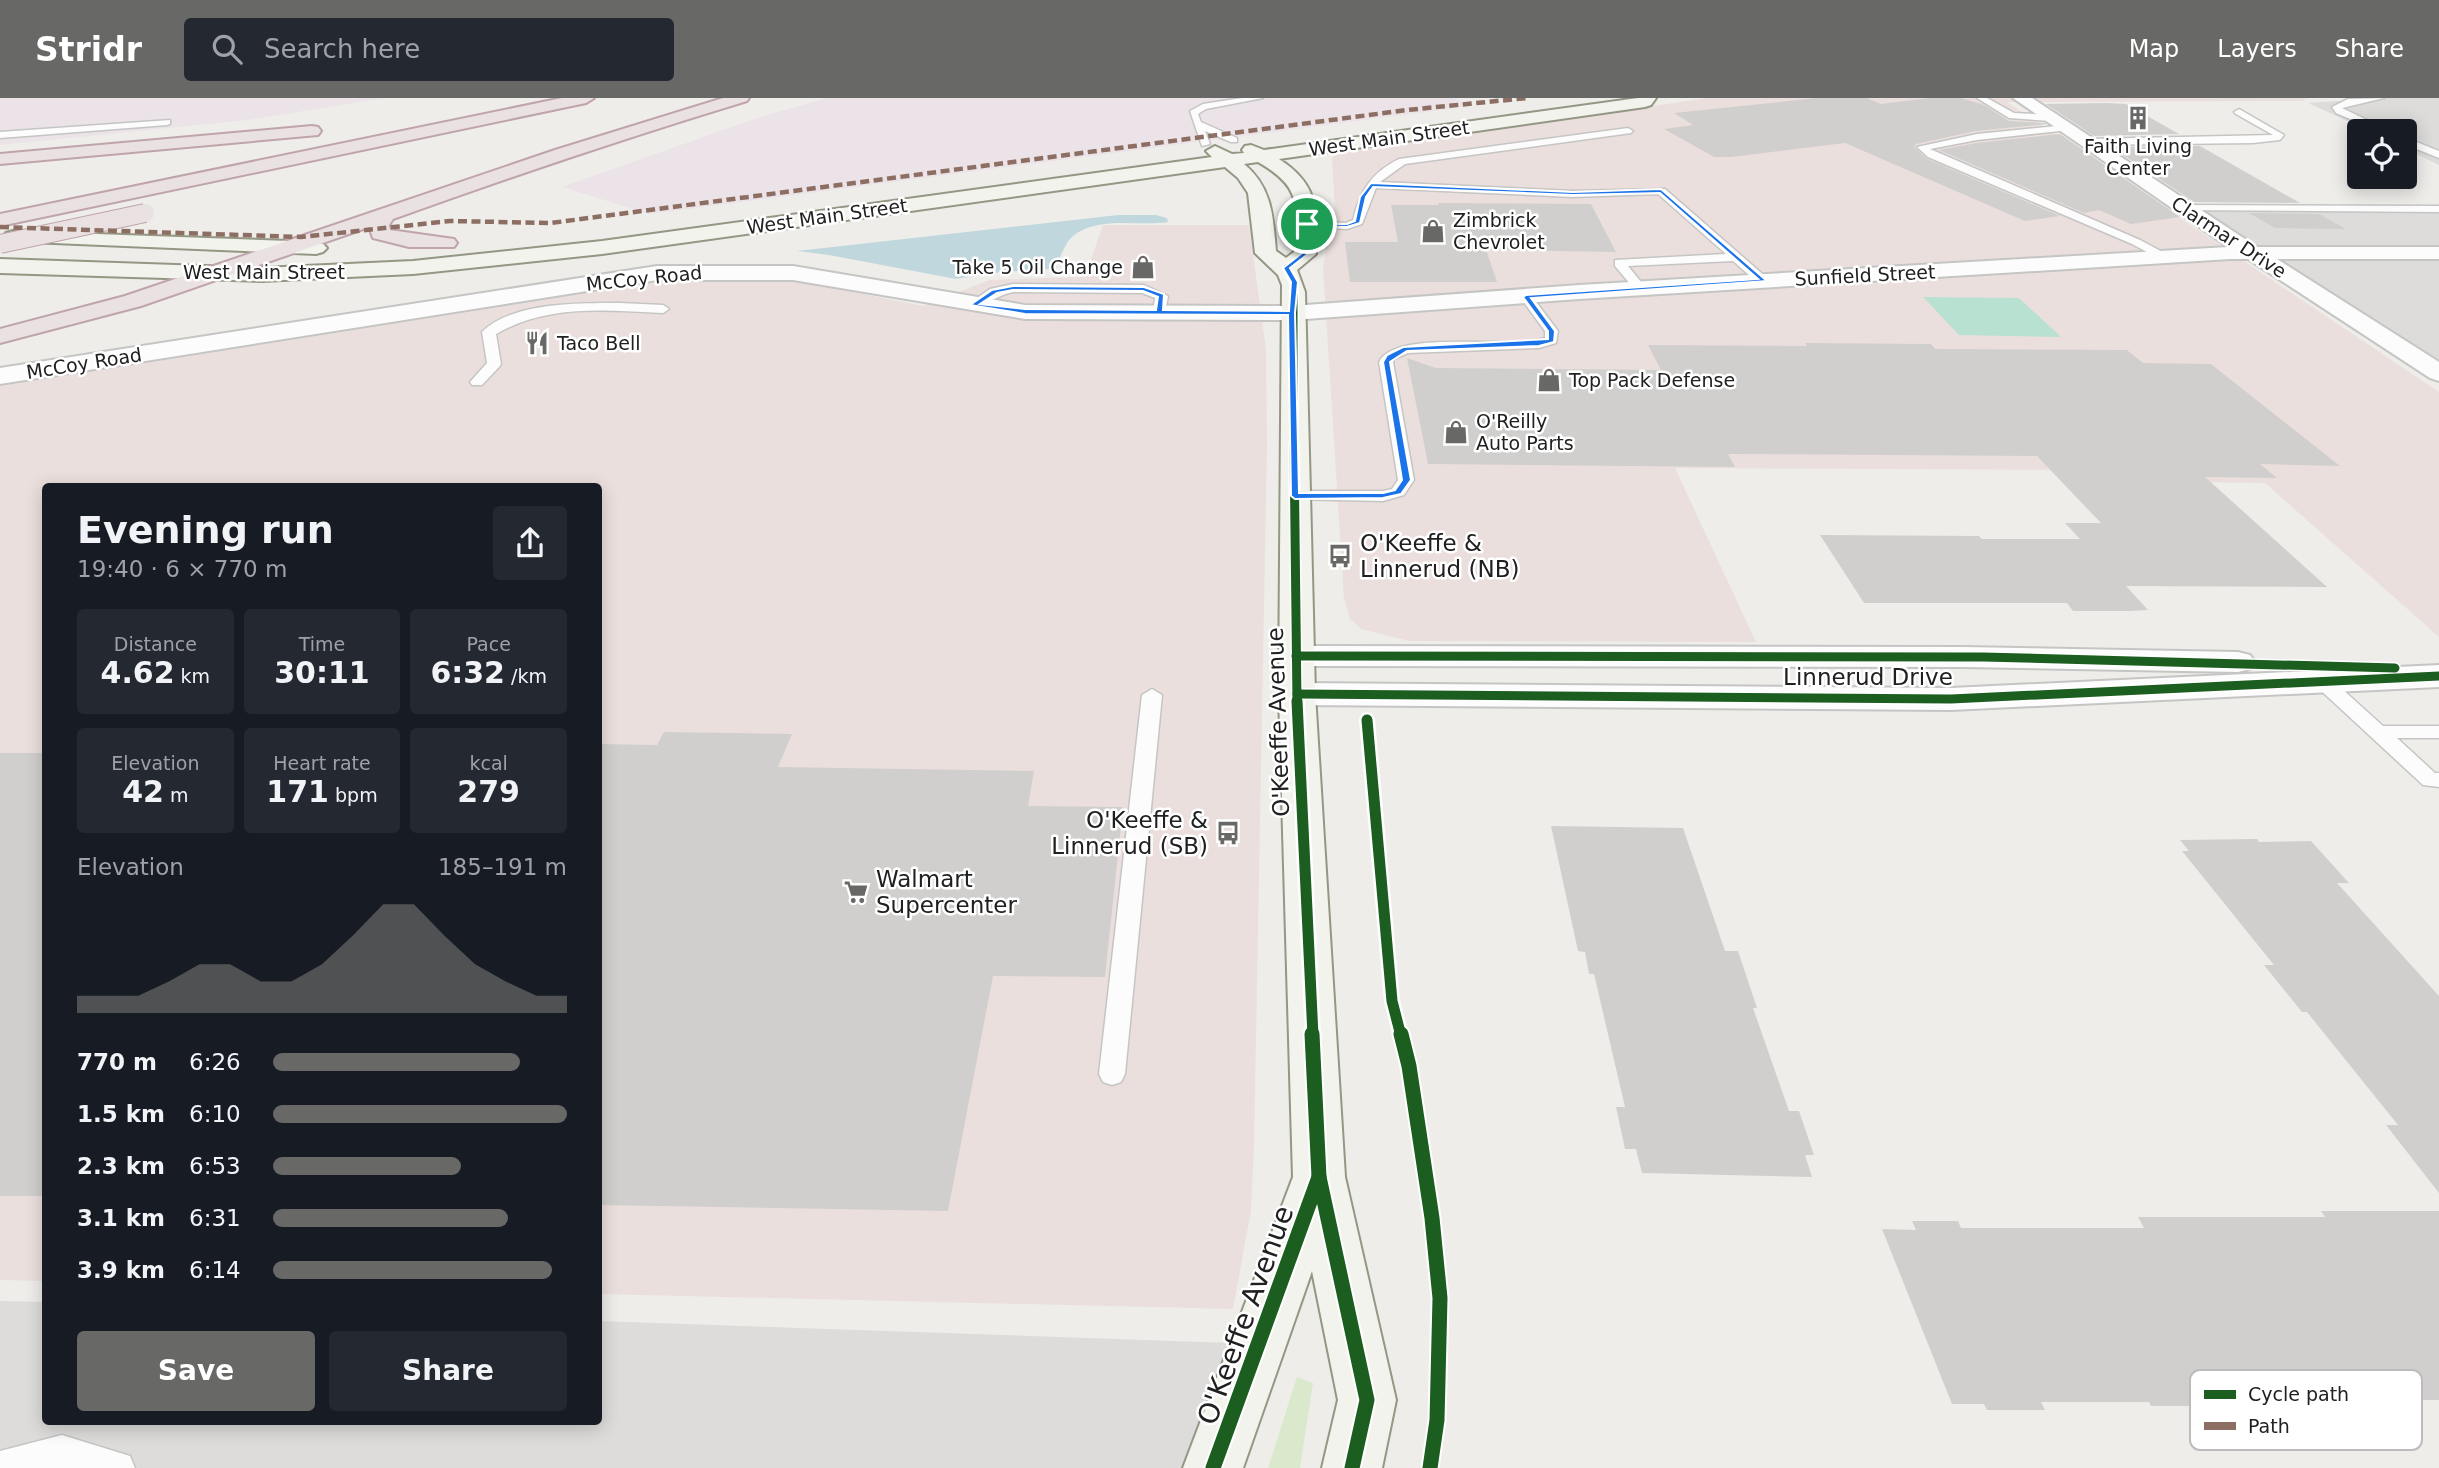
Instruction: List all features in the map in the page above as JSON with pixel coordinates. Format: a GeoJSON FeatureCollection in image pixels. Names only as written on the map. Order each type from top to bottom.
{"type":"FeatureCollection","features":[{"type":"Feature","properties":{"kind":"highway"},"geometry":{"type":"LineString","coordinates":[[379,123],[553,98]]}},
{"type":"Feature","properties":{"kind":"highway"},"geometry":{"type":"LineString","coordinates":[[7,218],[586,98]]}},
{"type":"Feature","properties":{"kind":"highway"},"geometry":{"type":"LineString","coordinates":[[0,335],[109,309],[597,143],[741,98]]}},
{"type":"Feature","properties":{"kind":"highway"},"geometry":{"type":"LineString","coordinates":[[0,159],[327,129]]}},
{"type":"Feature","properties":{"kind":"highway"},"geometry":{"type":"LineString","coordinates":[[0,244],[152,211]]}},
{"type":"Feature","properties":{"kind":"highway"},"geometry":{"type":"LineString","coordinates":[[385,216],[379,225],[380,234],[409,241],[447,243]]}},
{"type":"Feature","properties":{"kind":"highway"},"geometry":{"type":"LineString","coordinates":[[0,343],[123,322],[293,274]]}},
{"type":"Feature","properties":{"kind":"main road"},"geometry":{"type":"LineString","coordinates":[[1300,218],[1279,198],[1216,152],[1231,144],[1248,148],[1580,98]]}},
{"type":"Feature","properties":{"kind":"main road","name":"West Main Street"},"geometry":{"type":"LineString","coordinates":[[0,237],[292,247],[447,243],[602,228],[1248,148],[1343,145],[1645,102],[1648,98]]}},
{"type":"Feature","properties":{"kind":"main road"},"geometry":{"type":"LineString","coordinates":[[1321,170],[1321,159],[1328,150],[1343,145]]}},
{"type":"Feature","properties":{"kind":"main road"},"geometry":{"type":"LineString","coordinates":[[1248,148],[1301,186],[1300,218],[1305,254],[1287,268],[1266,253],[1261,200],[1255,183]]}},
{"type":"Feature","properties":{"kind":"main road","name":"West Main Street"},"geometry":{"type":"LineString","coordinates":[[0,266],[214,274],[293,274],[462,263],[974,195],[1216,152]]}},
{"type":"Feature","properties":{"kind":"main road"},"geometry":{"type":"LineString","coordinates":[[671,237],[733,236],[1185,176],[1217,174],[1255,183]]}},
{"type":"Feature","properties":{"kind":"main road","name":"O'Keeffe Avenue"},"geometry":{"type":"LineString","coordinates":[[1287,268],[1294,282],[1292,313],[1296,675],[1319,1177],[1367,1400],[1352,1468]]}},
{"type":"Feature","properties":{"kind":"main road","name":"O'Keeffe Avenue"},"geometry":{"type":"LineString","coordinates":[[1213,1468],[1319,1177]]}},
{"type":"Feature","properties":{"kind":"street","name":"Clarmar Drive"},"geometry":{"type":"LineString","coordinates":[[2021,98],[2251,253],[2439,373]]}},
{"type":"Feature","properties":{"kind":"street","name":"Sunfield Street"},"geometry":{"type":"LineString","coordinates":[[1292,313],[1640,288],[2164,257],[2251,253],[2439,253]]}},
{"type":"Feature","properties":{"kind":"street","name":"McCoy Road"},"geometry":{"type":"LineString","coordinates":[[0,376],[657,273],[793,273],[1025,312],[1292,313]]}},
{"type":"Feature","properties":{"kind":"street","name":"Linnerud Drive"},"geometry":{"type":"LineString","coordinates":[[1296,675],[1963,657],[2286,663],[2439,670]]}},
{"type":"Feature","properties":{"kind":"street","name":"Linnerud Drive"},"geometry":{"type":"LineString","coordinates":[[1296,675],[1951,699],[2439,676]]}},
{"type":"Feature","properties":{"kind":"lane"},"geometry":{"type":"LineString","coordinates":[[1216,152],[1197,124],[1193,113],[1203,107],[1259,98]]}},
{"type":"Feature","properties":{"kind":"lane"},"geometry":{"type":"LineString","coordinates":[[1981,98],[2012,116],[2059,123]]}},
{"type":"Feature","properties":{"kind":"lane"},"geometry":{"type":"LineString","coordinates":[[2359,119],[2337,107],[2348,102],[2380,98]]}},
{"type":"Feature","properties":{"kind":"lane"},"geometry":{"type":"LineString","coordinates":[[2087,142],[2253,140],[2277,138],[2279,135],[2239,112]]}},
{"type":"Feature","properties":{"kind":"lane"},"geometry":{"type":"LineString","coordinates":[[0,135],[167,122]]}},
{"type":"Feature","properties":{"kind":"lane"},"geometry":{"type":"LineString","coordinates":[[2059,123],[1922,147],[1931,155],[2136,242],[2164,257]]}},
{"type":"Feature","properties":{"kind":"lane"},"geometry":{"type":"LineString","coordinates":[[1197,124],[1248,148]]}},
{"type":"Feature","properties":{"kind":"lane"},"geometry":{"type":"LineString","coordinates":[[1300,218],[1347,226],[1358,222],[1363,197],[1371,185],[1390,166],[1403,161],[1628,131]]}},
{"type":"Feature","properties":{"kind":"lane"},"geometry":{"type":"LineString","coordinates":[[2417,145],[2439,153]]}},
{"type":"Feature","properties":{"kind":"lane"},"geometry":{"type":"LineString","coordinates":[[1371,185],[1573,194],[1661,191],[1763,281]]}},
{"type":"Feature","properties":{"kind":"lane"},"geometry":{"type":"LineString","coordinates":[[2184,208],[2439,209]]}},
{"type":"Feature","properties":{"kind":"lane"},"geometry":{"type":"LineString","coordinates":[[1640,288],[1619,263],[1736,257]]}},
{"type":"Feature","properties":{"kind":"lane"},"geometry":{"type":"LineString","coordinates":[[1295,496],[1383,496],[1398,492],[1406,480],[1386,362],[1390,356],[1406,349],[1539,344],[1551,341],[1552,331],[1526,297]]}},
{"type":"Feature","properties":{"kind":"lane"},"geometry":{"type":"LineString","coordinates":[[477,382],[494,364],[489,332],[503,322],[524,315],[572,308],[611,306],[663,309]]}},
{"type":"Feature","properties":{"kind":"lane"},"geometry":{"type":"LineString","coordinates":[[2323,682],[2430,780],[2439,780]]}},
{"type":"Feature","properties":{"kind":"lane"},"geometry":{"type":"LineString","coordinates":[[1112,1074],[1152,695]]}},
{"type":"Feature","properties":{"kind":"lane"},"geometry":{"type":"LineString","coordinates":[[2378,732],[2439,732]]}},
{"type":"Feature","properties":{"kind":"lane"},"geometry":{"type":"LineString","coordinates":[[0,1468],[62,1451],[118,1468]]}},
{"type":"Feature","properties":{"kind":"shaded area"},"geometry":{"type":"Polygon","coordinates":[[[0,98],[385,98],[247,120],[0,145],[0,98]]]}},
{"type":"Feature","properties":{"kind":"shaded area"},"geometry":{"type":"Polygon","coordinates":[[[827,98],[1456,98],[1465,104],[1463,107],[650,214],[562,187],[760,117],[827,98]]]}},
{"type":"Feature","properties":{"kind":"shaded area"},"geometry":{"type":"Polygon","coordinates":[[[1709,98],[2311,98],[2302,99],[2305,101],[2007,102],[2439,392],[2439,637],[2265,483],[2091,481],[2080,470],[1675,468],[1756,642],[1409,641],[1361,629],[1350,619],[1344,599],[1323,269],[1327,237],[1335,212],[1334,154],[1352,148],[1709,98]]]}},
{"type":"Feature","properties":{"kind":"shaded area"},"geometry":{"type":"Polygon","coordinates":[[[2380,98],[2439,98],[2439,165],[2417,154],[2417,119],[2347,121],[2308,103],[2380,98]]]}},
{"type":"Feature","properties":{"kind":"shaded area"},"geometry":{"type":"Polygon","coordinates":[[[2439,205],[2439,373],[2181,206],[2439,205]]]}},
{"type":"Feature","properties":{"kind":"shaded area"},"geometry":{"type":"Polygon","coordinates":[[[1103,225],[1249,225],[1266,349],[1267,445],[1254,1148],[1251,1211],[1233,1309],[602,1294],[602,483],[42,483],[42,1281],[0,1280],[0,386],[646,283],[689,280],[782,281],[924,306],[989,280],[1079,277],[1086,274],[1103,225]]]}},
{"type":"Feature","properties":{"kind":"shaded area"},"geometry":{"type":"Polygon","coordinates":[[[0,1301],[42,1302],[42,1425],[602,1425],[602,1321],[1259,1344],[1213,1468],[0,1468],[0,1301]]]}},
{"type":"Feature","properties":{"kind":"green space"},"geometry":{"type":"Polygon","coordinates":[[[1923,297],[2019,298],[2061,337],[1959,335],[1923,297]]]}},
{"type":"Feature","properties":{"kind":"green space"},"geometry":{"type":"Polygon","coordinates":[[[1297,1377],[1313,1383],[1300,1468],[1268,1468],[1297,1377]]]}},
{"type":"Feature","properties":{"kind":"water"},"geometry":{"type":"Polygon","coordinates":[[[1118,215],[1156,215],[1167,218],[1168,222],[1093,226],[1072,237],[1051,269],[1001,272],[956,279],[797,251],[1118,215]]]}},
{"type":"Feature","properties":{"kind":"building"},"geometry":{"type":"Polygon","coordinates":[[[1817,98],[1867,98],[1881,104],[1930,98],[1961,98],[1984,105],[2009,121],[2045,123],[2047,124],[1976,131],[1916,144],[1914,147],[1927,159],[2060,216],[2025,221],[1845,143],[1714,157],[1664,129],[1693,125],[1674,113],[1817,98]]]}},
{"type":"Feature","properties":{"kind":"building"},"geometry":{"type":"Polygon","coordinates":[[[2046,104],[2126,104],[2179,134],[2094,136],[2046,104]]]}},
{"type":"Feature","properties":{"kind":"building"},"geometry":{"type":"Polygon","coordinates":[[[2060,134],[2180,217],[2131,224],[2099,210],[2084,213],[1939,150],[2060,134]]]}},
{"type":"Feature","properties":{"kind":"building"},"geometry":{"type":"Polygon","coordinates":[[[2200,146],[2300,203],[2194,202],[2111,147],[2200,146]]]}},
{"type":"Feature","properties":{"kind":"building"},"geometry":{"type":"Polygon","coordinates":[[[1438,203],[1591,204],[1616,252],[1486,250],[1497,282],[1350,282],[1345,242],[1398,242],[1391,205],[1439,205],[1438,203]]]}},
{"type":"Feature","properties":{"kind":"building"},"geometry":{"type":"Polygon","coordinates":[[[2249,213],[2319,214],[2346,229],[2275,228],[2249,213]]]}},
{"type":"Feature","properties":{"kind":"building"},"geometry":{"type":"Polygon","coordinates":[[[1805,343],[1931,344],[1935,349],[2127,350],[2143,363],[2211,364],[2340,466],[2260,464],[2277,478],[2205,477],[2327,587],[2126,586],[2148,610],[2130,611],[2073,611],[2067,603],[1864,603],[1820,535],[2080,539],[2065,523],[2101,523],[2037,456],[1728,454],[1735,467],[1428,464],[1407,358],[1436,368],[1661,370],[1648,345],[1807,346],[1805,343]]]}},
{"type":"Feature","properties":{"kind":"building","name":"Walmart Supercenter"},"geometry":{"type":"Polygon","coordinates":[[[664,732],[792,734],[778,767],[1034,771],[1028,806],[1123,807],[1105,977],[993,976],[948,1211],[602,1205],[602,744],[657,745],[664,732]]]}},
{"type":"Feature","properties":{"kind":"building"},"geometry":{"type":"Polygon","coordinates":[[[0,753],[42,753],[42,1196],[0,1196],[0,753]]]}},
{"type":"Feature","properties":{"kind":"building"},"geometry":{"type":"Polygon","coordinates":[[[1551,826],[1683,828],[1725,951],[1738,951],[1757,1008],[1753,1008],[1789,1111],[1799,1111],[1814,1155],[1805,1155],[1812,1177],[1642,1173],[1636,1149],[1625,1149],[1616,1107],[1625,1107],[1594,974],[1589,974],[1585,952],[1578,951],[1551,826]]]}},
{"type":"Feature","properties":{"kind":"building"},"geometry":{"type":"Polygon","coordinates":[[[2257,839],[2259,842],[2311,841],[2349,883],[2337,883],[2439,996],[2439,1193],[2386,1125],[2398,1125],[2307,1012],[2302,1012],[2264,965],[2274,965],[2182,851],[2189,851],[2180,840],[2257,839]]]}},
{"type":"Feature","properties":{"kind":"building"},"geometry":{"type":"Polygon","coordinates":[[[2321,1211],[2439,1211],[2439,1400],[2422,1400],[2422,1370],[2190,1370],[2190,1406],[2151,1406],[2149,1402],[2041,1402],[2045,1410],[1987,1410],[1984,1404],[1952,1404],[1882,1229],[1916,1230],[1912,1221],[1958,1221],[1961,1228],[2144,1228],[2138,1217],[2325,1217],[2321,1211]]]}},
{"type":"Feature","properties":{"kind":"marked path"},"geometry":{"type":"LineString","coordinates":[[0,227],[301,237],[450,221],[551,223],[1407,110],[1527,98]]}},
{"type":"Feature","properties":{"kind":"cycle path"},"geometry":{"type":"LineString","coordinates":[[1287,268],[1294,282],[1292,313],[1297,694],[1319,1177],[1367,1400],[1352,1468]]}},
{"type":"Feature","properties":{"kind":"cycle path"},"geometry":{"type":"LineString","coordinates":[[1296,656],[1983,657],[2395,668]]}},
{"type":"Feature","properties":{"kind":"cycle path"},"geometry":{"type":"LineString","coordinates":[[1297,694],[1951,699],[2439,676]]}},
{"type":"Feature","properties":{"kind":"cycle path"},"geometry":{"type":"LineString","coordinates":[[1367,720],[1392,1001],[1409,1066],[1432,1218],[1440,1298],[1437,1420],[1430,1468]]}},
{"type":"Feature","properties":{"kind":"cycle path"},"geometry":{"type":"LineString","coordinates":[[1213,1468],[1319,1177]]}},
{"type":"Feature","properties":{"kind":"place","name":"Faith Living Center"},"geometry":{"type":"Point","coordinates":[2138,118]}},
{"type":"Feature","properties":{"kind":"place","name":"Zimbrick Chevrolet"},"geometry":{"type":"Point","coordinates":[1433,231]}},
{"type":"Feature","properties":{"kind":"place","name":"Take 5 Oil Change"},"geometry":{"type":"Point","coordinates":[1143,267]}},
{"type":"Feature","properties":{"kind":"place","name":"Taco Bell"},"geometry":{"type":"Point","coordinates":[537,343]}},
{"type":"Feature","properties":{"kind":"place","name":"Top Pack Defense"},"geometry":{"type":"Point","coordinates":[1549,380]}},
{"type":"Feature","properties":{"kind":"place","name":"O'Reilly Auto Parts"},"geometry":{"type":"Point","coordinates":[1456,432]}},
{"type":"Feature","properties":{"kind":"place","name":"O'Keeffe & Linnerud (NB)"},"geometry":{"type":"Point","coordinates":[1340,556]}},
{"type":"Feature","properties":{"kind":"place","name":"O'Keeffe & Linnerud (SB)"},"geometry":{"type":"Point","coordinates":[1228,833]}},
{"type":"Feature","properties":{"kind":"place","name":"Walmart Supercenter"},"geometry":{"type":"Point","coordinates":[856,892]}},
{"type":"Feature","properties":{"kind":"route"},"geometry":{"type":"LineString","coordinates":[[1307,224],[1305,254],[1287,268],[1294,282],[1292,313],[1159,312],[1162,296],[1144,289],[1013,288],[994,292],[973,305],[1025,312],[1292,313],[1295,496],[1383,496],[1398,492],[1406,480],[1386,362],[1390,356],[1406,349],[1539,344],[1551,341],[1552,331],[1526,297],[1763,281],[1661,191],[1573,194],[1371,185],[1363,197],[1358,222],[1347,226],[1307,224]]}}]}
